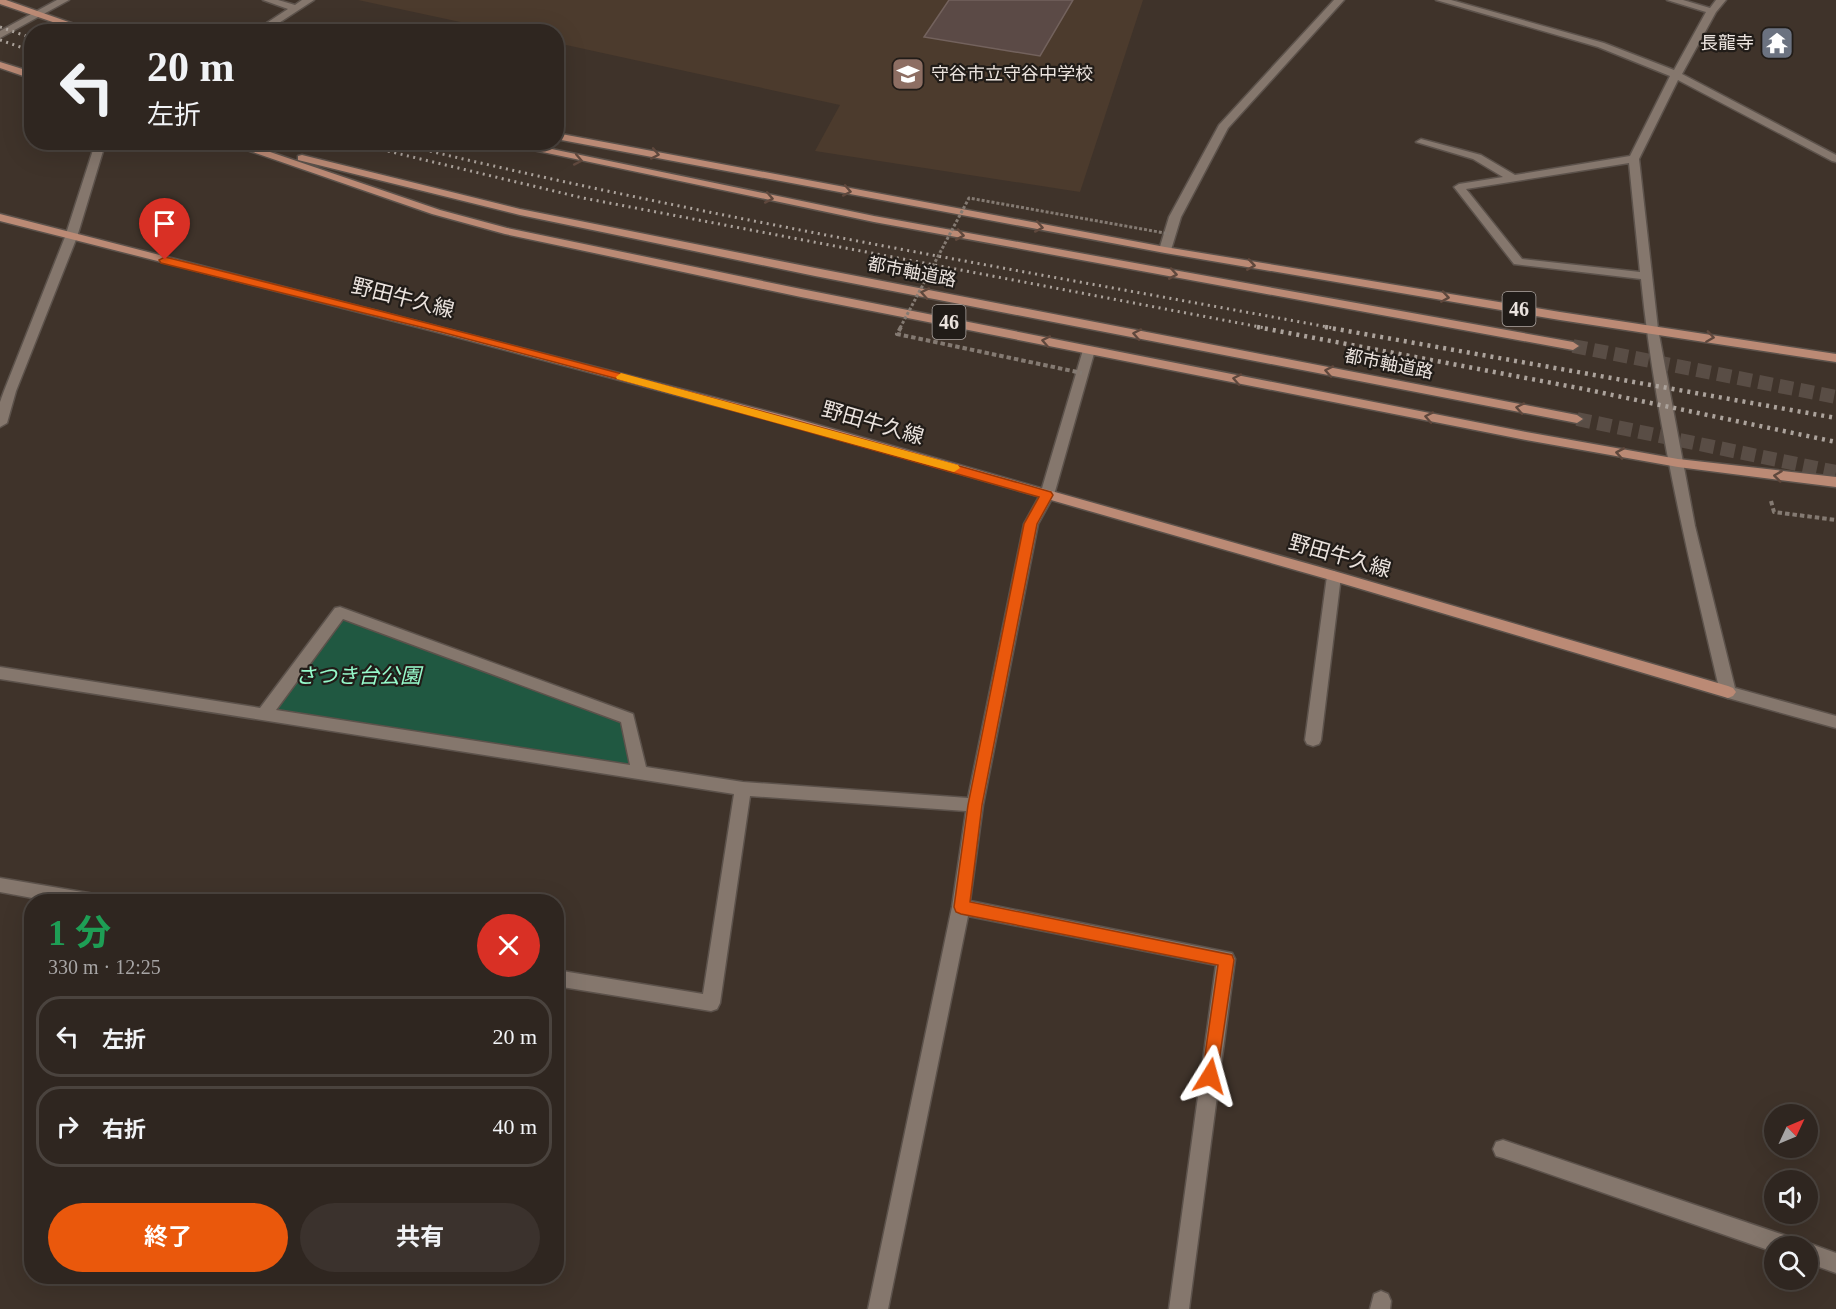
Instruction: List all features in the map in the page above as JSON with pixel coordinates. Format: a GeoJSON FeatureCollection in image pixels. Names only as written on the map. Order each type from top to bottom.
{"type":"FeatureCollection","features":[{"type":"Feature","properties":{"kind":"main road"},"geometry":{"type":"LineString","coordinates":[[0,1],[67,24]]}},
{"type":"Feature","properties":{"kind":"main road"},"geometry":{"type":"LineString","coordinates":[[0,65],[24,73]]}},
{"type":"Feature","properties":{"kind":"main road","name":"46"},"geometry":{"type":"LineString","coordinates":[[564,137],[1165,250],[1560,316],[1836,358]]}},
{"type":"Feature","properties":{"kind":"main road","name":"46"},"geometry":{"type":"LineString","coordinates":[[253,150],[436,212],[505,231],[790,291],[1526,436],[1678,463],[1836,482]]}},
{"type":"Feature","properties":{"kind":"main road","name":"都市軸道路"},"geometry":{"type":"LineString","coordinates":[[273,150],[379,178],[543,216],[815,272],[1577,419]]}},
{"type":"Feature","properties":{"kind":"main road","name":"46"},"geometry":{"type":"LineString","coordinates":[[539,150],[874,219],[1573,346]]}},
{"type":"Feature","properties":{"kind":"main road","name":"野田牛久線"},"geometry":{"type":"LineString","coordinates":[[0,217],[71,237],[467,336],[784,420],[1334,576],[1728,692]]}},
{"type":"Feature","properties":{"kind":"street"},"geometry":{"type":"LineString","coordinates":[[0,35],[64,0]]}},
{"type":"Feature","properties":{"kind":"street"},"geometry":{"type":"LineString","coordinates":[[268,0],[295,8]]}},
{"type":"Feature","properties":{"kind":"street"},"geometry":{"type":"LineString","coordinates":[[270,24],[309,0]]}},
{"type":"Feature","properties":{"kind":"street"},"geometry":{"type":"LineString","coordinates":[[1165,250],[1175,217],[1223,127],[1339,0]]}},
{"type":"Feature","properties":{"kind":"street"},"geometry":{"type":"LineString","coordinates":[[1441,0],[1601,45],[1676,75],[1836,159]]}},
{"type":"Feature","properties":{"kind":"street"},"geometry":{"type":"LineString","coordinates":[[1672,0],[1712,11]]}},
{"type":"Feature","properties":{"kind":"street"},"geometry":{"type":"LineString","coordinates":[[1721,0],[1712,11],[1676,75],[1635,159],[1652,329],[1688,526],[1728,692],[1836,722]]}},
{"type":"Feature","properties":{"kind":"street"},"geometry":{"type":"LineString","coordinates":[[1421,142],[1477,157],[1515,178]]}},
{"type":"Feature","properties":{"kind":"street"},"geometry":{"type":"LineString","coordinates":[[0,423],[5,394],[71,237],[98,150]]}},
{"type":"Feature","properties":{"kind":"street"},"geometry":{"type":"LineString","coordinates":[[1635,159],[1459,187],[1518,262],[1646,276]]}},
{"type":"Feature","properties":{"kind":"street"},"geometry":{"type":"LineString","coordinates":[[878,1309],[961,907],[975,805],[1030,524],[1047,495],[1089,350]]}},
{"type":"Feature","properties":{"kind":"street"},"geometry":{"type":"LineString","coordinates":[[1313,740],[1334,576]]}},
{"type":"Feature","properties":{"kind":"street"},"geometry":{"type":"LineString","coordinates":[[264,714],[340,612],[628,718],[639,772]]}},
{"type":"Feature","properties":{"kind":"street"},"geometry":{"type":"LineString","coordinates":[[0,673],[743,789],[975,805]]}},
{"type":"Feature","properties":{"kind":"street"},"geometry":{"type":"LineString","coordinates":[[564,979],[711,1004],[743,789]]}},
{"type":"Feature","properties":{"kind":"street"},"geometry":{"type":"LineString","coordinates":[[0,885],[53,894]]}},
{"type":"Feature","properties":{"kind":"street"},"geometry":{"type":"LineString","coordinates":[[961,907],[1226,960],[1179,1309]]}},
{"type":"Feature","properties":{"kind":"street"},"geometry":{"type":"LineString","coordinates":[[1503,1149],[1764,1238]]}},
{"type":"Feature","properties":{"kind":"street"},"geometry":{"type":"LineString","coordinates":[[1818,1257],[1836,1263]]}},
{"type":"Feature","properties":{"kind":"path"},"geometry":{"type":"LineString","coordinates":[[1082,373],[897,334],[969,198],[1170,234]]}},
{"type":"Feature","properties":{"kind":"path"},"geometry":{"type":"LineString","coordinates":[[1774,512],[1836,520]]}},
{"type":"Feature","properties":{"kind":"shaded area","name":"守谷市立守谷中学校"},"geometry":{"type":"Polygon","coordinates":[[[358,0],[1143,0],[1080,192],[815,151],[840,105],[564,45],[564,24],[469,24],[358,0]]]}},
{"type":"Feature","properties":{"kind":"green space","name":"さつき台公園"},"geometry":{"type":"Polygon","coordinates":[[[340,612],[628,718],[639,772],[264,714],[340,612]]]}},
{"type":"Feature","properties":{"kind":"building"},"geometry":{"type":"Polygon","coordinates":[[[949,0],[1073,0],[1040,56],[924,37],[949,0]]]}},
{"type":"Feature","properties":{"kind":"tunnel"},"geometry":{"type":"LineString","coordinates":[[1573,346],[1836,397]]}},
{"type":"Feature","properties":{"kind":"tunnel"},"geometry":{"type":"LineString","coordinates":[[1577,419],[1836,472]]}},
{"type":"Feature","properties":{"kind":"railway"},"geometry":{"type":"LineString","coordinates":[[0,27],[24,35]]}},
{"type":"Feature","properties":{"kind":"railway"},"geometry":{"type":"LineString","coordinates":[[0,40],[24,48]]}},
{"type":"Feature","properties":{"kind":"railway"},"geometry":{"type":"LineString","coordinates":[[383,150],[583,198],[1265,328]]}},
{"type":"Feature","properties":{"kind":"railway"},"geometry":{"type":"LineString","coordinates":[[427,150],[744,219],[1333,328]]}},
{"type":"Feature","properties":{"kind":"railway"},"geometry":{"type":"LineString","coordinates":[[1257,327],[1584,389],[1836,442]]}},
{"type":"Feature","properties":{"kind":"railway"},"geometry":{"type":"LineString","coordinates":[[1325,327],[1836,418]]}},
{"type":"Feature","properties":{"kind":"slow traffic"},"geometry":{"type":"LineString","coordinates":[[621,377],[954,468]]}},
{"type":"Feature","properties":{"kind":"place","name":"長龍寺"},"geometry":{"type":"Point","coordinates":[1777,43]}},
{"type":"Feature","properties":{"kind":"place","name":"守谷市立守谷中学校"},"geometry":{"type":"Point","coordinates":[908,74]}},
{"type":"Feature","properties":{"kind":"route"},"geometry":{"type":"LineString","coordinates":[[165,260],[444,330],[784,420],[1047,495],[1030,524],[975,805],[961,907],[1226,960],[1210,1076]]}}]}
